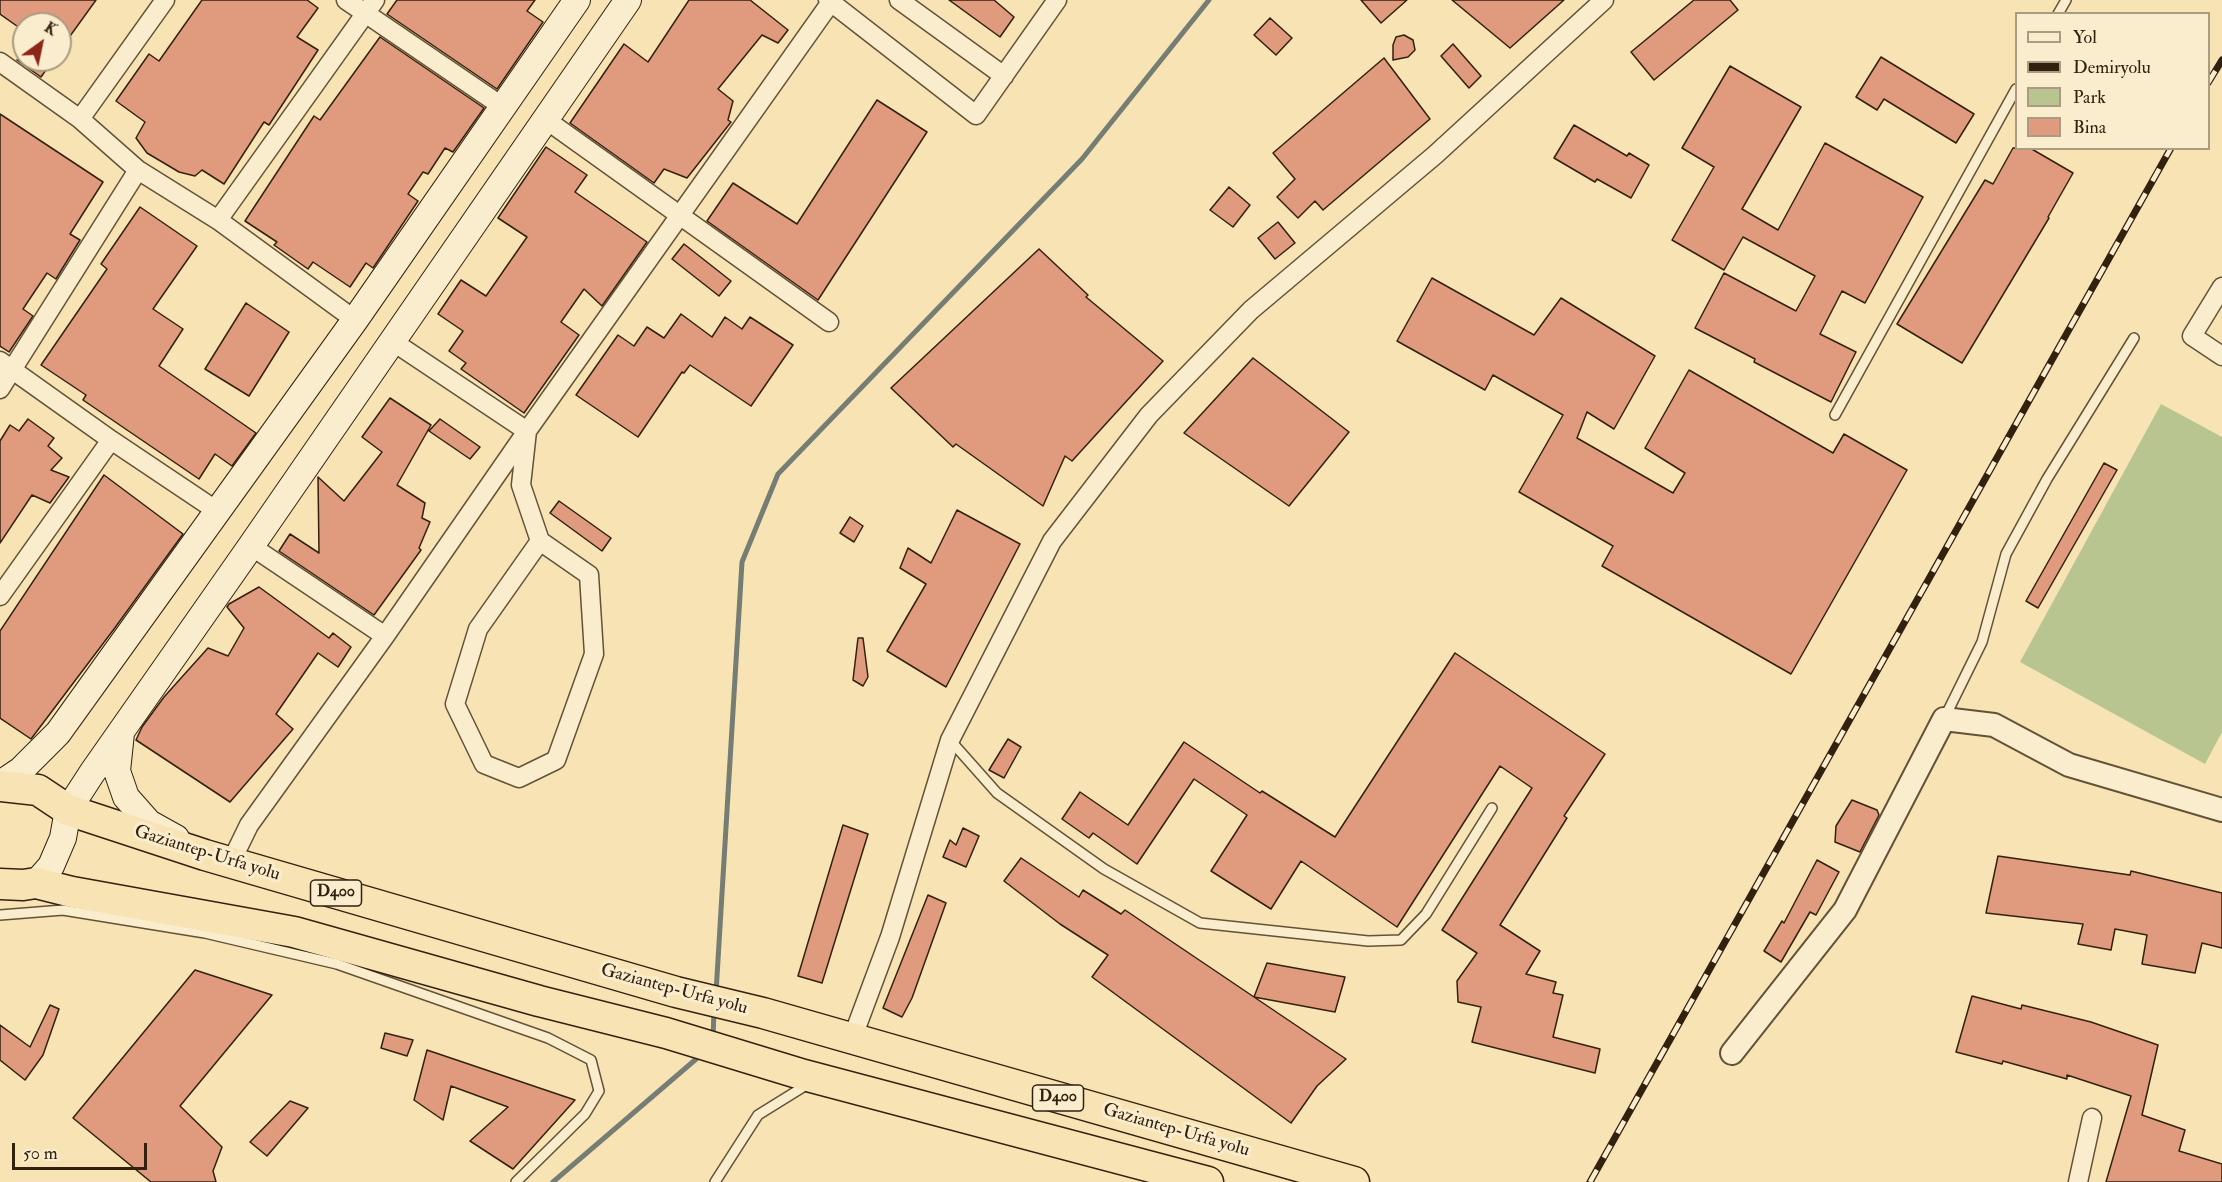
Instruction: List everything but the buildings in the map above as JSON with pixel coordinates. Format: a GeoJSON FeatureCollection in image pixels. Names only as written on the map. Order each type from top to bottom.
{"type":"FeatureCollection","features":[{"type":"Feature","properties":{"kind":"highway","name":"Gaziantep-Urfa yolu"},"geometry":{"type":"LineString","coordinates":[[0,785],[38,790],[68,810],[218,859],[676,992],[763,1013],[1354,1182]]}},
{"type":"Feature","properties":{"kind":"highway","name":"D400"},"geometry":{"type":"LineString","coordinates":[[1,888],[36,883],[72,892],[294,932],[666,1034],[817,1079],[1208,1182]]}},
{"type":"Feature","properties":{"kind":"main road"},"geometry":{"type":"LineString","coordinates":[[0,785],[21,770],[58,733],[355,320],[577,0]]}},
{"type":"Feature","properties":{"kind":"main road"},"geometry":{"type":"LineString","coordinates":[[36,883],[51,867],[63,837],[68,810],[121,730],[251,546],[628,0]]}},
{"type":"Feature","properties":{"kind":"main road"},"geometry":{"type":"LineString","coordinates":[[121,730],[117,771],[126,796],[149,823],[218,859]]}},
{"type":"Feature","properties":{"kind":"street"},"geometry":{"type":"LineString","coordinates":[[80,119],[165,0]]}},
{"type":"Feature","properties":{"kind":"street"},"geometry":{"type":"LineString","coordinates":[[346,0],[370,7],[503,107]]}},
{"type":"Feature","properties":{"kind":"street"},"geometry":{"type":"LineString","coordinates":[[899,0],[1004,76]]}},
{"type":"Feature","properties":{"kind":"street"},"geometry":{"type":"LineString","coordinates":[[218,859],[249,825],[385,636],[829,1],[976,115],[1057,0]]}},
{"type":"Feature","properties":{"kind":"street"},"geometry":{"type":"LineString","coordinates":[[852,1039],[890,937],[950,740],[1052,541],[1149,415],[1251,310],[1435,155],[1604,0]]}},
{"type":"Feature","properties":{"kind":"street"},"geometry":{"type":"LineString","coordinates":[[218,220],[370,7]]}},
{"type":"Feature","properties":{"kind":"street"},"geometry":{"type":"LineString","coordinates":[[0,62],[80,119],[138,170],[218,220],[355,320]]}},
{"type":"Feature","properties":{"kind":"street"},"geometry":{"type":"LineString","coordinates":[[545,118],[829,322]]}},
{"type":"Feature","properties":{"kind":"street"},"geometry":{"type":"LineString","coordinates":[[0,389],[6,365],[138,170]]}},
{"type":"Feature","properties":{"kind":"street"},"geometry":{"type":"LineString","coordinates":[[2222,287],[2192,336],[2222,356]]}},
{"type":"Feature","properties":{"kind":"street"},"geometry":{"type":"LineString","coordinates":[[392,341],[527,431]]}},
{"type":"Feature","properties":{"kind":"street"},"geometry":{"type":"LineString","coordinates":[[6,365],[111,440],[217,511]]}},
{"type":"Feature","properties":{"kind":"street"},"geometry":{"type":"LineString","coordinates":[[527,431],[520,485],[540,541],[589,575],[594,654],[556,760],[519,777],[484,764],[455,705],[478,629],[540,541]]}},
{"type":"Feature","properties":{"kind":"street"},"geometry":{"type":"LineString","coordinates":[[0,596],[111,440]]}},
{"type":"Feature","properties":{"kind":"street"},"geometry":{"type":"LineString","coordinates":[[251,546],[385,636]]}},
{"type":"Feature","properties":{"kind":"street"},"geometry":{"type":"LineString","coordinates":[[1732,1053],[1845,910],[1944,719],[1994,725],[2069,765],[2222,810]]}},
{"type":"Feature","properties":{"kind":"street"},"geometry":{"type":"LineString","coordinates":[[2078,1182],[2092,1118]]}},
{"type":"Feature","properties":{"kind":"lane"},"geometry":{"type":"LineString","coordinates":[[1835,415],[2015,91]]}},
{"type":"Feature","properties":{"kind":"lane"},"geometry":{"type":"LineString","coordinates":[[1944,719],[1982,642],[2006,554],[2047,479],[2134,338]]}},
{"type":"Feature","properties":{"kind":"lane"},"geometry":{"type":"LineString","coordinates":[[950,740],[1007,800],[1104,870],[1200,923],[1368,941],[1401,940],[1426,914],[1492,808]]}},
{"type":"Feature","properties":{"kind":"lane"},"geometry":{"type":"LineString","coordinates":[[0,915],[63,910],[205,933],[337,964],[548,1038],[591,1060],[599,1091],[585,1114],[516,1182]]}},
{"type":"Feature","properties":{"kind":"lane"},"geometry":{"type":"LineString","coordinates":[[715,1182],[758,1115],[817,1079]]}},
{"type":"Feature","properties":{"kind":"green space"},"geometry":{"type":"Polygon","coordinates":[[[2161,404],[2222,437],[2222,732],[2205,764],[2020,662],[2161,404]]]}},
{"type":"Feature","properties":{"kind":"waterway"},"geometry":{"type":"LineString","coordinates":[[716,993],[742,562],[778,474],[1082,159],[1209,0]]}},
{"type":"Feature","properties":{"kind":"waterway"},"geometry":{"type":"LineString","coordinates":[[713,1038],[714,1011]]}},
{"type":"Feature","properties":{"kind":"waterway"},"geometry":{"type":"LineString","coordinates":[[553,1182],[702,1054]]}},
{"type":"Feature","properties":{"kind":"railway"},"geometry":{"type":"LineString","coordinates":[[2210,80],[2222,60]]}},
{"type":"Feature","properties":{"kind":"railway"},"geometry":{"type":"LineString","coordinates":[[1590,1182],[2170,150]]}}]}
